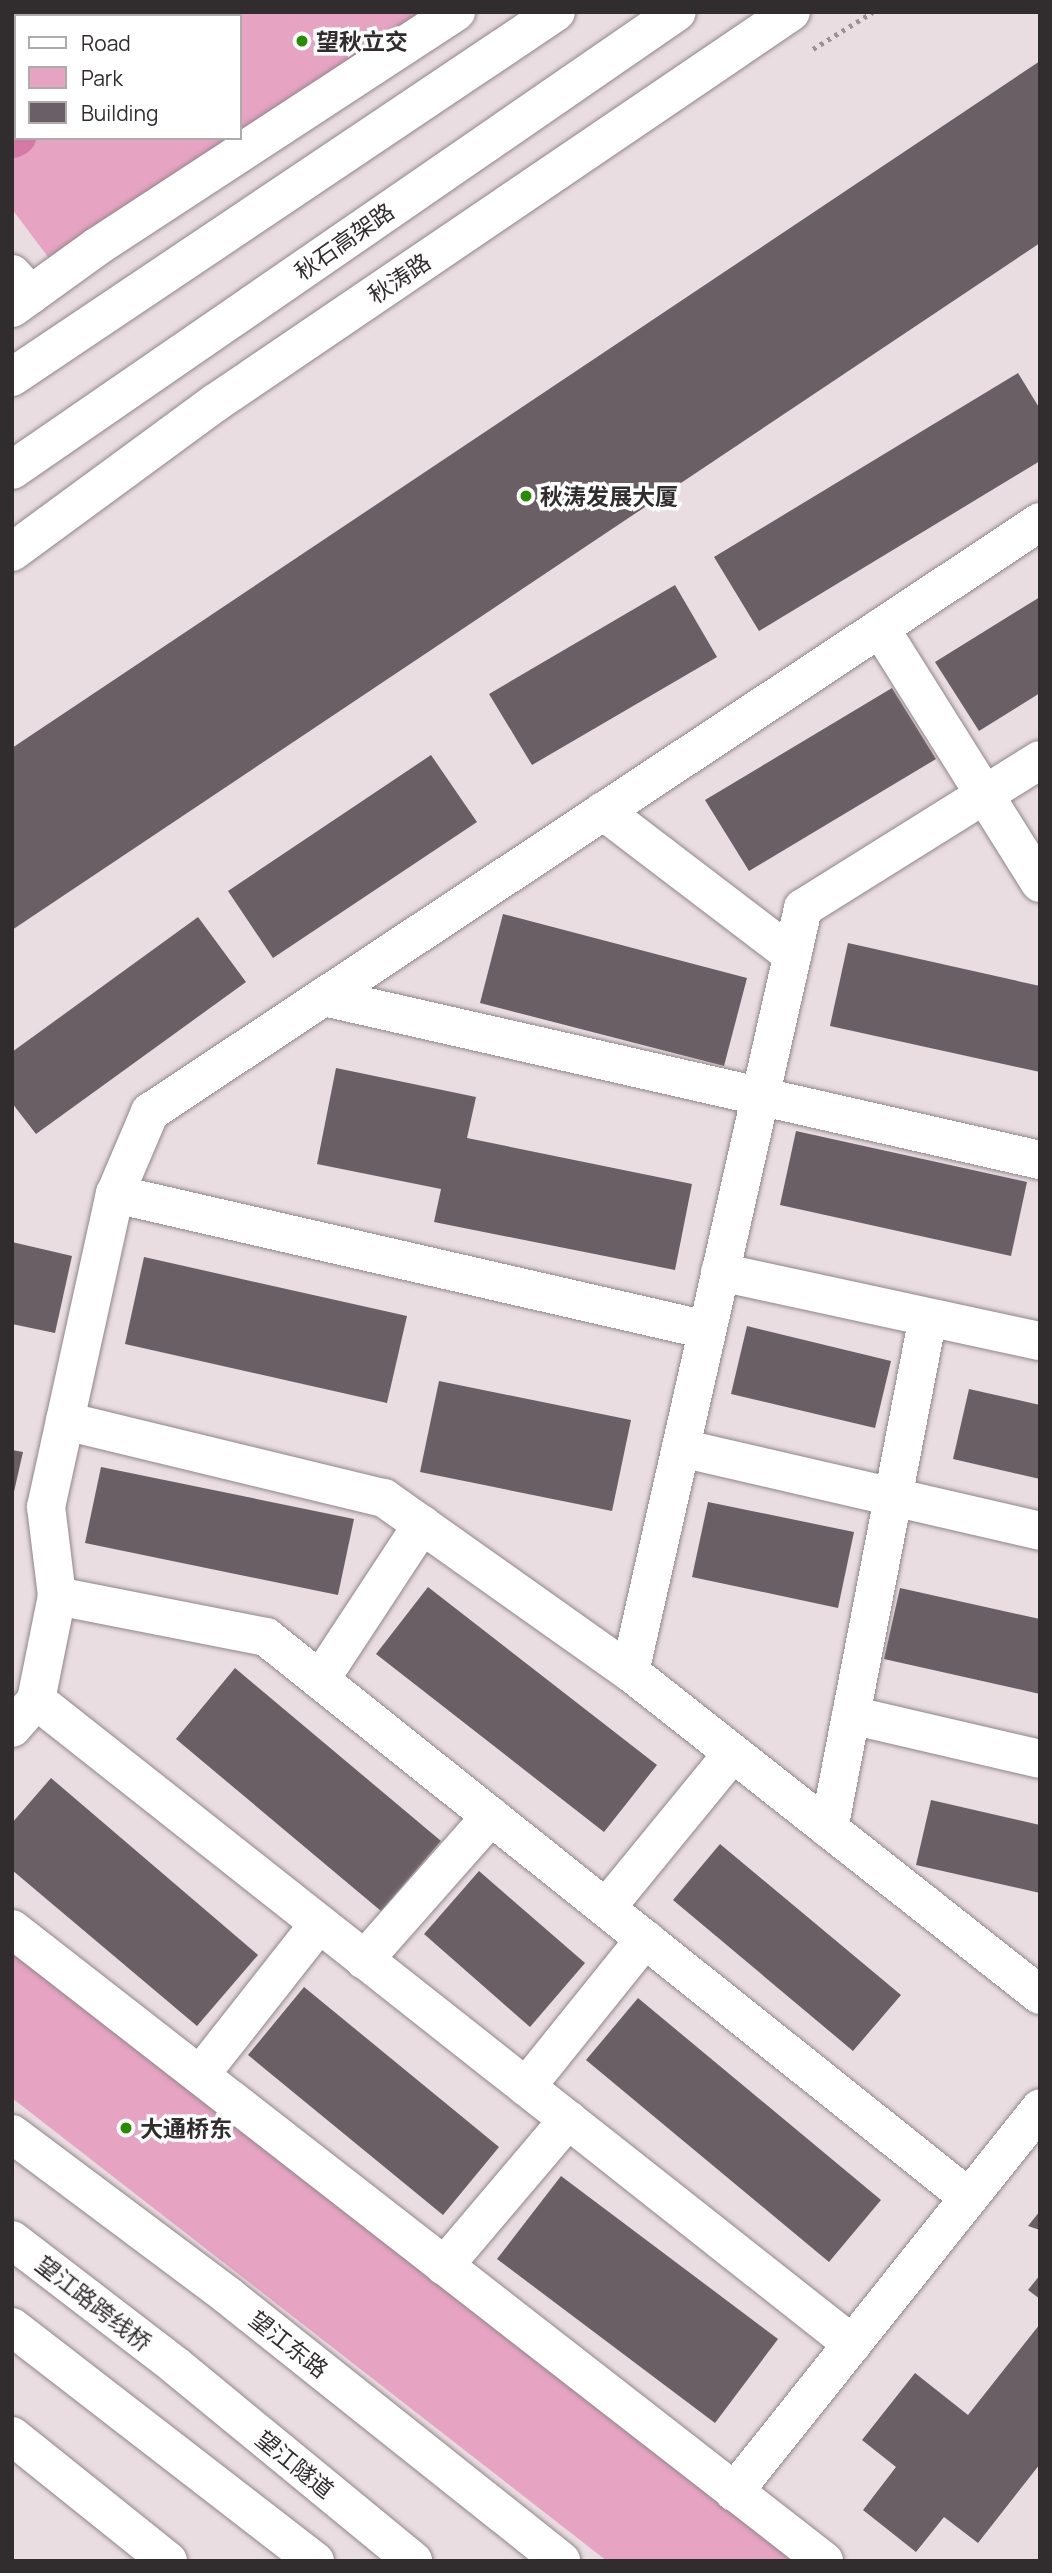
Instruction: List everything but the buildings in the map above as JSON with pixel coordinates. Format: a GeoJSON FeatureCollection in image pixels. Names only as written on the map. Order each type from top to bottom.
{"type":"FeatureCollection","features":[{"type":"Feature","properties":{"kind":"main road"},"geometry":{"type":"LineString","coordinates":[[18,292],[456,12]]}},
{"type":"Feature","properties":{"kind":"main road"},"geometry":{"type":"LineString","coordinates":[[12,377],[556,12]]}},
{"type":"Feature","properties":{"kind":"main road","name":"秋石高架路"},"geometry":{"type":"LineString","coordinates":[[12,470],[677,12]]}},
{"type":"Feature","properties":{"kind":"main road","name":"秋涛路"},"geometry":{"type":"LineString","coordinates":[[12,552],[215,403],[791,12]]}},
{"type":"Feature","properties":{"kind":"main road"},"geometry":{"type":"LineString","coordinates":[[852,2344],[319,1924],[24,1714],[57,1596],[46,1507],[115,1194],[150,1112],[1040,522]]}},
{"type":"Feature","properties":{"kind":"main road"},"geometry":{"type":"LineString","coordinates":[[880,628],[987,793],[1040,883]]}},
{"type":"Feature","properties":{"kind":"main road"},"geometry":{"type":"LineString","coordinates":[[630,1672],[803,908],[1040,760]]}},
{"type":"Feature","properties":{"kind":"main road"},"geometry":{"type":"LineString","coordinates":[[603,811],[792,955]]}},
{"type":"Feature","properties":{"kind":"main road"},"geometry":{"type":"LineString","coordinates":[[324,997],[1040,1160]]}},
{"type":"Feature","properties":{"kind":"main road"},"geometry":{"type":"LineString","coordinates":[[115,1194],[707,1330]]}},
{"type":"Feature","properties":{"kind":"main road"},"geometry":{"type":"LineString","coordinates":[[720,1272],[1040,1341]]}},
{"type":"Feature","properties":{"kind":"main road"},"geometry":{"type":"LineString","coordinates":[[829,1829],[928,1317]]}},
{"type":"Feature","properties":{"kind":"main road"},"geometry":{"type":"LineString","coordinates":[[65,1421],[384,1498],[630,1672],[1040,1995]]}},
{"type":"Feature","properties":{"kind":"main road"},"geometry":{"type":"LineString","coordinates":[[681,1448],[1040,1531]]}},
{"type":"Feature","properties":{"kind":"main road"},"geometry":{"type":"LineString","coordinates":[[320,1680],[422,1525]]}},
{"type":"Feature","properties":{"kind":"main road"},"geometry":{"type":"LineString","coordinates":[[57,1596],[266,1637],[968,2197]]}},
{"type":"Feature","properties":{"kind":"main road"},"geometry":{"type":"LineString","coordinates":[[850,1715],[1040,1759]]}},
{"type":"Feature","properties":{"kind":"main road"},"geometry":{"type":"LineString","coordinates":[[606,1908],[733,1753]]}},
{"type":"Feature","properties":{"kind":"main road"},"geometry":{"type":"LineString","coordinates":[[365,1960],[491,1816]]}},
{"type":"Feature","properties":{"kind":"main road"},"geometry":{"type":"LineString","coordinates":[[200,2075],[319,1924]]}},
{"type":"Feature","properties":{"kind":"main road"},"geometry":{"type":"LineString","coordinates":[[12,1930],[824,2561]]}},
{"type":"Feature","properties":{"kind":"main road"},"geometry":{"type":"LineString","coordinates":[[526,2087],[645,1939]]}},
{"type":"Feature","properties":{"kind":"main road"},"geometry":{"type":"LineString","coordinates":[[734,2491],[1040,2108]]}},
{"type":"Feature","properties":{"kind":"main road"},"geometry":{"type":"LineString","coordinates":[[444,2266],[568,2120]]}},
{"type":"Feature","properties":{"kind":"main road","name":"望江东路"},"geometry":{"type":"LineString","coordinates":[[12,2134],[227,2295],[561,2561]]}},
{"type":"Feature","properties":{"kind":"main road","name":"望江路跨线桥"},"geometry":{"type":"LineString","coordinates":[[12,2240],[176,2366]]}},
{"type":"Feature","properties":{"kind":"main road"},"geometry":{"type":"LineString","coordinates":[[12,2327],[314,2561]]}},
{"type":"Feature","properties":{"kind":"main road","name":"望江隧道"},"geometry":{"type":"LineString","coordinates":[[176,2366],[413,2561]]}},
{"type":"Feature","properties":{"kind":"main road"},"geometry":{"type":"LineString","coordinates":[[12,2437],[169,2561]]}},
{"type":"Feature","properties":{"kind":"main road"},"geometry":{"type":"LineString","coordinates":[[162,2444],[270,2561]]}},
{"type":"Feature","properties":{"kind":"green space"},"geometry":{"type":"Polygon","coordinates":[[[446,12],[60,273],[12,209],[12,36],[14,35],[14,140],[242,140],[242,14],[46,14],[446,12]]]}},
{"type":"Feature","properties":{"kind":"green space"},"geometry":{"type":"Polygon","coordinates":[[[12,1938],[824,2561],[607,2561],[12,2098],[12,1938]]]}},
{"type":"Feature","properties":{"kind":"place","name":"望秋立交"},"geometry":{"type":"Point","coordinates":[302,41]}},
{"type":"Feature","properties":{"kind":"place","name":"秋涛发展大厦"},"geometry":{"type":"Point","coordinates":[526,496]}},
{"type":"Feature","properties":{"kind":"place","name":"大通桥东"},"geometry":{"type":"Point","coordinates":[126,2128]}}]}
